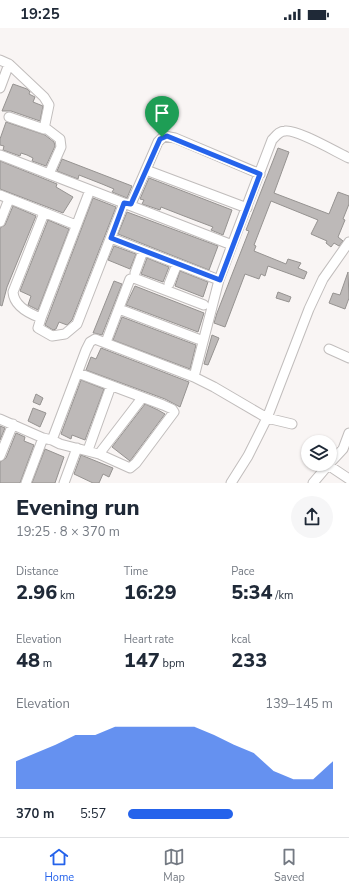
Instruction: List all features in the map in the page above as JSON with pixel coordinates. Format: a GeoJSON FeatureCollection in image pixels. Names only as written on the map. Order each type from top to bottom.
{"type":"FeatureCollection","features":[{"type":"Feature","properties":{"kind":"street"},"geometry":{"type":"LineString","coordinates":[[0,60],[9,64],[44,97],[49,106],[44,128]]}},
{"type":"Feature","properties":{"kind":"street"},"geometry":{"type":"LineString","coordinates":[[0,88],[9,64]]}},
{"type":"Feature","properties":{"kind":"street"},"geometry":{"type":"LineString","coordinates":[[9,117],[47,129],[60,139],[61,147],[49,174]]}},
{"type":"Feature","properties":{"kind":"street"},"geometry":{"type":"LineString","coordinates":[[195,373],[220,280],[272,140],[277,134],[285,130],[297,133],[349,158]]}},
{"type":"Feature","properties":{"kind":"street"},"geometry":{"type":"LineString","coordinates":[[90,190],[38,328],[50,336],[59,336],[74,329],[83,314],[111,238],[127,204],[146,170],[160,139],[167,136],[260,174]]}},
{"type":"Feature","properties":{"kind":"street"},"geometry":{"type":"LineString","coordinates":[[0,155],[232,245]]}},
{"type":"Feature","properties":{"kind":"street"},"geometry":{"type":"LineString","coordinates":[[146,170],[247,208]]}},
{"type":"Feature","properties":{"kind":"street"},"geometry":{"type":"LineString","coordinates":[[0,195],[76,225]]}},
{"type":"Feature","properties":{"kind":"street"},"geometry":{"type":"LineString","coordinates":[[0,222],[9,199]]}},
{"type":"Feature","properties":{"kind":"street"},"geometry":{"type":"LineString","coordinates":[[41,318],[25,310],[16,301],[13,292],[44,212]]}},
{"type":"Feature","properties":{"kind":"street"},"geometry":{"type":"LineString","coordinates":[[111,238],[220,280]]}},
{"type":"Feature","properties":{"kind":"street"},"geometry":{"type":"LineString","coordinates":[[231,483],[248,456],[267,418],[309,309],[329,269],[349,242]]}},
{"type":"Feature","properties":{"kind":"street"},"geometry":{"type":"LineString","coordinates":[[135,272],[143,251]]}},
{"type":"Feature","properties":{"kind":"street"},"geometry":{"type":"LineString","coordinates":[[169,284],[177,264]]}},
{"type":"Feature","properties":{"kind":"street"},"geometry":{"type":"LineString","coordinates":[[106,342],[127,283],[130,279],[134,278],[204,305]]}},
{"type":"Feature","properties":{"kind":"street"},"geometry":{"type":"LineString","coordinates":[[119,309],[198,340]]}},
{"type":"Feature","properties":{"kind":"street"},"geometry":{"type":"LineString","coordinates":[[52,440],[90,342],[95,339],[201,380],[267,418],[292,424]]}},
{"type":"Feature","properties":{"kind":"street"},"geometry":{"type":"LineString","coordinates":[[329,349],[349,358]]}},
{"type":"Feature","properties":{"kind":"street"},"geometry":{"type":"LineString","coordinates":[[0,419],[42,438],[52,440],[60,444],[88,450],[130,468],[136,463],[174,412],[170,408],[78,373]]}},
{"type":"Feature","properties":{"kind":"street"},"geometry":{"type":"LineString","coordinates":[[88,450],[111,386]]}},
{"type":"Feature","properties":{"kind":"street"},"geometry":{"type":"LineString","coordinates":[[99,454],[142,398]]}},
{"type":"Feature","properties":{"kind":"street"},"geometry":{"type":"LineString","coordinates":[[0,456],[13,424]]}},
{"type":"Feature","properties":{"kind":"street"},"geometry":{"type":"LineString","coordinates":[[337,455],[343,449],[349,433]]}},
{"type":"Feature","properties":{"kind":"street"},"geometry":{"type":"LineString","coordinates":[[26,483],[42,438]]}},
{"type":"Feature","properties":{"kind":"street"},"geometry":{"type":"LineString","coordinates":[[64,483],[78,448]]}},
{"type":"Feature","properties":{"kind":"street"},"geometry":{"type":"LineString","coordinates":[[337,470],[349,479]]}},
{"type":"Feature","properties":{"kind":"street"},"geometry":{"type":"LineString","coordinates":[[313,483],[323,471]]}},
{"type":"Feature","properties":{"kind":"building"},"geometry":{"type":"Polygon","coordinates":[[[13,84],[27,89],[30,92],[29,94],[35,97],[33,102],[43,106],[40,121],[11,111],[2,111],[13,84]]]}},
{"type":"Feature","properties":{"kind":"building"},"geometry":{"type":"Polygon","coordinates":[[[6,122],[45,135],[54,142],[55,146],[46,166],[32,161],[33,158],[27,155],[21,153],[20,156],[3,150],[4,146],[0,145],[0,139],[6,122]]]}},
{"type":"Feature","properties":{"kind":"building"},"geometry":{"type":"Polygon","coordinates":[[[278,148],[289,152],[274,193],[329,214],[338,192],[349,196],[349,204],[343,219],[345,220],[338,237],[343,241],[339,246],[334,243],[331,247],[326,243],[327,241],[311,234],[318,220],[271,201],[254,245],[256,246],[254,251],[286,264],[288,259],[301,263],[298,268],[307,272],[304,279],[268,266],[265,276],[261,274],[259,279],[245,274],[225,327],[214,323],[249,231],[246,230],[278,148]]]}},
{"type":"Feature","properties":{"kind":"building"},"geometry":{"type":"Polygon","coordinates":[[[62,159],[132,186],[127,198],[112,192],[114,189],[79,175],[78,179],[57,171],[62,159]]]}},
{"type":"Feature","properties":{"kind":"building"},"geometry":{"type":"Polygon","coordinates":[[[0,161],[57,184],[56,187],[73,197],[63,213],[0,189],[0,161]]]}},
{"type":"Feature","properties":{"kind":"building"},"geometry":{"type":"Polygon","coordinates":[[[149,178],[232,210],[223,235],[211,230],[213,227],[161,207],[160,210],[142,204],[144,200],[140,199],[149,178]]]}},
{"type":"Feature","properties":{"kind":"building"},"geometry":{"type":"Polygon","coordinates":[[[93,198],[116,207],[72,320],[67,325],[59,322],[56,329],[53,330],[45,325],[93,198]]]}},
{"type":"Feature","properties":{"kind":"building"},"geometry":{"type":"Polygon","coordinates":[[[13,206],[36,216],[7,287],[2,306],[0,305],[0,228],[5,225],[13,206]]]}},
{"type":"Feature","properties":{"kind":"building"},"geometry":{"type":"Polygon","coordinates":[[[127,212],[218,246],[209,270],[118,234],[127,212]]]}},
{"type":"Feature","properties":{"kind":"building"},"geometry":{"type":"Polygon","coordinates":[[[48,220],[69,229],[38,310],[28,305],[31,296],[20,291],[48,220]]]}},
{"type":"Feature","properties":{"kind":"building"},"geometry":{"type":"Polygon","coordinates":[[[114,246],[136,254],[130,269],[108,260],[114,246]]]}},
{"type":"Feature","properties":{"kind":"building"},"geometry":{"type":"Polygon","coordinates":[[[147,258],[169,267],[163,282],[141,274],[147,258]]]}},
{"type":"Feature","properties":{"kind":"building"},"geometry":{"type":"Polygon","coordinates":[[[180,271],[208,282],[203,297],[175,286],[180,271]]]}},
{"type":"Feature","properties":{"kind":"building"},"geometry":{"type":"Polygon","coordinates":[[[348,272],[349,298],[345,309],[329,303],[333,293],[340,295],[348,272]]]}},
{"type":"Feature","properties":{"kind":"building"},"geometry":{"type":"Polygon","coordinates":[[[114,281],[122,284],[102,335],[93,333],[114,281]]]}},
{"type":"Feature","properties":{"kind":"building"},"geometry":{"type":"Polygon","coordinates":[[[135,286],[204,313],[198,332],[126,305],[135,286]]]}},
{"type":"Feature","properties":{"kind":"building"},"geometry":{"type":"Polygon","coordinates":[[[278,292],[291,297],[289,302],[276,298],[278,292]]]}},
{"type":"Feature","properties":{"kind":"building"},"geometry":{"type":"Polygon","coordinates":[[[122,317],[196,345],[190,369],[113,340],[122,317]]]}},
{"type":"Feature","properties":{"kind":"building"},"geometry":{"type":"Polygon","coordinates":[[[212,335],[219,338],[208,365],[204,364],[212,335]]]}},
{"type":"Feature","properties":{"kind":"building"},"geometry":{"type":"Polygon","coordinates":[[[101,348],[189,382],[180,407],[165,399],[86,370],[91,357],[96,359],[101,348]]]}},
{"type":"Feature","properties":{"kind":"building"},"geometry":{"type":"Polygon","coordinates":[[[81,380],[104,389],[85,440],[72,435],[71,439],[61,434],[81,380]]]}},
{"type":"Feature","properties":{"kind":"building"},"geometry":{"type":"Polygon","coordinates":[[[36,394],[43,398],[40,405],[33,402],[36,394]]]}},
{"type":"Feature","properties":{"kind":"building"},"geometry":{"type":"Polygon","coordinates":[[[145,404],[165,414],[130,461],[112,447],[145,404]]]}},
{"type":"Feature","properties":{"kind":"building"},"geometry":{"type":"Polygon","coordinates":[[[33,408],[46,413],[40,427],[28,421],[33,408]]]}},
{"type":"Feature","properties":{"kind":"building"},"geometry":{"type":"Polygon","coordinates":[[[0,426],[5,428],[0,440],[0,426]]]}},
{"type":"Feature","properties":{"kind":"building"},"geometry":{"type":"Polygon","coordinates":[[[16,433],[25,437],[24,441],[34,445],[20,483],[0,483],[0,462],[6,458],[16,433]]]}},
{"type":"Feature","properties":{"kind":"building"},"geometry":{"type":"Polygon","coordinates":[[[45,449],[64,457],[55,483],[32,483],[45,449]]]}},
{"type":"Feature","properties":{"kind":"building"},"geometry":{"type":"Polygon","coordinates":[[[81,455],[113,468],[109,477],[103,474],[99,483],[93,483],[74,474],[81,455]]]}},
{"type":"Feature","properties":{"kind":"route"},"geometry":{"type":"LineString","coordinates":[[167,136],[175,138],[260,174],[220,280],[111,238],[124,203],[131,204],[158,142],[162,137],[167,136]]}}]}
